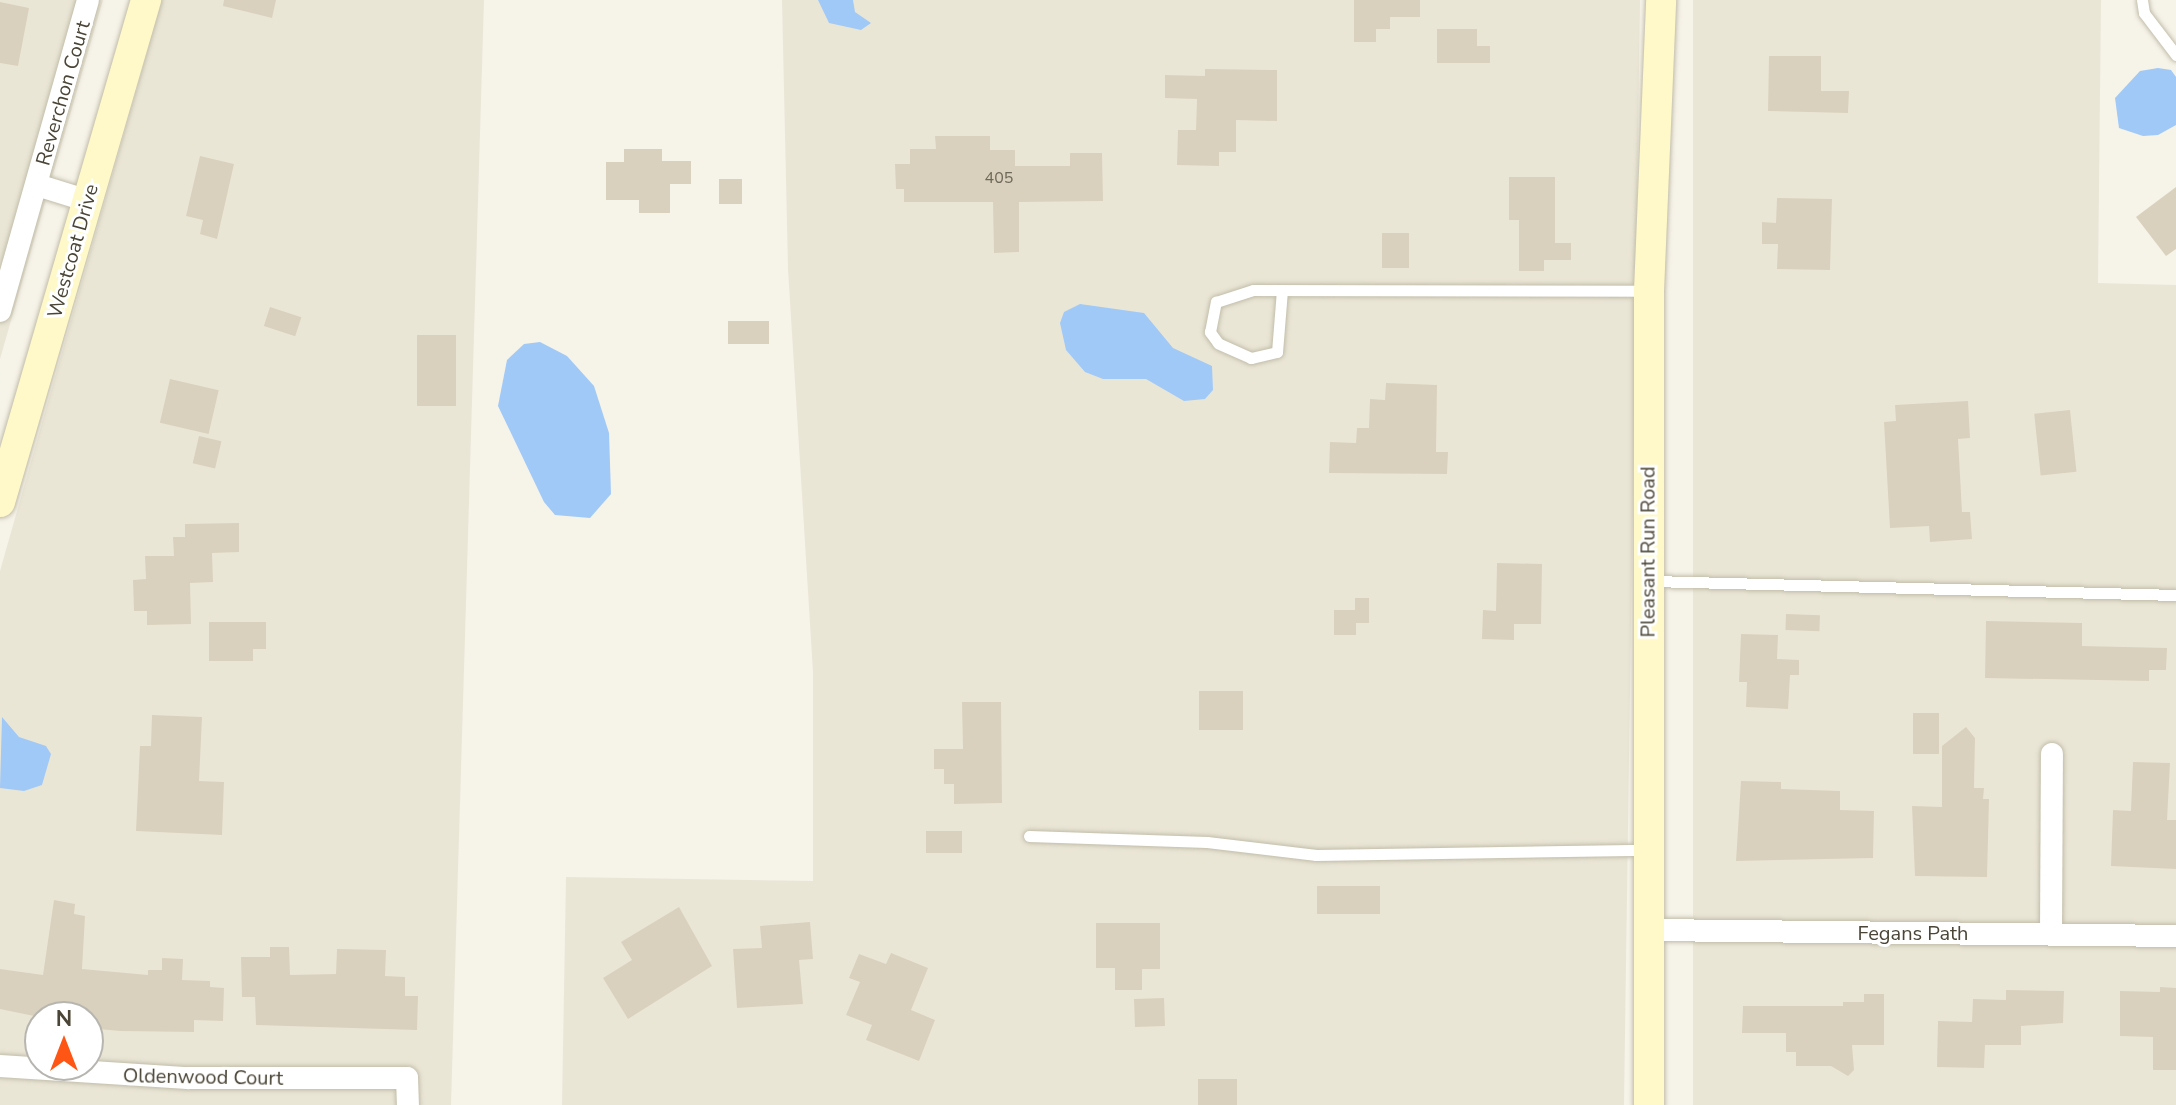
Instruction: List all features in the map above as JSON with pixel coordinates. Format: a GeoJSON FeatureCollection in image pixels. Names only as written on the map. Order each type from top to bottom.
{"type":"FeatureCollection","features":[{"type":"Feature","properties":{"kind":"main road","name":"Westcoat Drive"},"geometry":{"type":"LineString","coordinates":[[0,502],[146,0]]}},
{"type":"Feature","properties":{"kind":"main road","name":"Pleasant Run Road"},"geometry":{"type":"LineString","coordinates":[[1649,1105],[1649,291],[1661,0]]}},
{"type":"Feature","properties":{"kind":"street","name":"Reverchon Court"},"geometry":{"type":"LineString","coordinates":[[0,311],[88,0]]}},
{"type":"Feature","properties":{"kind":"street","name":"Reverchon Court"},"geometry":{"type":"LineString","coordinates":[[37,185],[88,201]]}},
{"type":"Feature","properties":{"kind":"street"},"geometry":{"type":"LineString","coordinates":[[2051,934],[2052,754]]}},
{"type":"Feature","properties":{"kind":"street","name":"Fegans Path"},"geometry":{"type":"LineString","coordinates":[[1650,930],[2176,936]]}},
{"type":"Feature","properties":{"kind":"street","name":"Oldenwood Court"},"geometry":{"type":"LineString","coordinates":[[0,1066],[174,1078],[407,1078],[408,1105]]}},
{"type":"Feature","properties":{"kind":"lane"},"geometry":{"type":"LineString","coordinates":[[2142,0],[2144,13],[2176,55]]}},
{"type":"Feature","properties":{"kind":"lane"},"geometry":{"type":"LineString","coordinates":[[1282,290],[1277,352],[1251,358],[1218,343],[1210,332],[1216,302],[1253,290],[1282,290],[1649,291]]}},
{"type":"Feature","properties":{"kind":"lane"},"geometry":{"type":"LineString","coordinates":[[1647,581],[2176,595]]}},
{"type":"Feature","properties":{"kind":"lane"},"geometry":{"type":"LineString","coordinates":[[1029,836],[1207,842],[1316,855],[1649,850]]}},
{"type":"Feature","properties":{"kind":"shaded area"},"geometry":{"type":"Polygon","coordinates":[[[0,0],[103,0],[0,359],[0,0]]]}},
{"type":"Feature","properties":{"kind":"shaded area"},"geometry":{"type":"Polygon","coordinates":[[[162,0],[484,0],[451,1105],[0,1105],[0,571],[162,0]]]}},
{"type":"Feature","properties":{"kind":"shaded area"},"geometry":{"type":"Polygon","coordinates":[[[782,0],[1640,0],[1624,1105],[562,1105],[566,877],[813,881],[813,672],[788,269],[782,0]]]}},
{"type":"Feature","properties":{"kind":"shaded area"},"geometry":{"type":"Polygon","coordinates":[[[1693,0],[2101,0],[2098,283],[2176,285],[2176,1105],[1693,1105],[1693,0]]]}},
{"type":"Feature","properties":{"kind":"water"},"geometry":{"type":"Polygon","coordinates":[[[818,0],[853,0],[855,12],[871,23],[861,30],[829,23],[818,0]]]}},
{"type":"Feature","properties":{"kind":"water"},"geometry":{"type":"Polygon","coordinates":[[[2158,68],[2171,70],[2176,77],[2176,125],[2158,135],[2143,136],[2119,128],[2115,98],[2140,71],[2158,68]]]}},
{"type":"Feature","properties":{"kind":"water"},"geometry":{"type":"Polygon","coordinates":[[[1080,304],[1144,313],[1173,348],[1212,366],[1213,390],[1205,399],[1184,401],[1146,379],[1103,379],[1085,372],[1066,350],[1060,323],[1064,312],[1080,304]]]}},
{"type":"Feature","properties":{"kind":"water"},"geometry":{"type":"Polygon","coordinates":[[[540,342],[567,356],[594,386],[609,433],[611,494],[590,518],[555,515],[544,502],[498,406],[507,360],[524,344],[540,342]]]}},
{"type":"Feature","properties":{"kind":"water"},"geometry":{"type":"Polygon","coordinates":[[[2,717],[19,737],[46,746],[51,754],[42,785],[24,791],[0,788],[2,717]]]}},
{"type":"Feature","properties":{"kind":"building"},"geometry":{"type":"Polygon","coordinates":[[[224,0],[276,0],[272,18],[223,6],[224,0]]]}},
{"type":"Feature","properties":{"kind":"building"},"geometry":{"type":"Polygon","coordinates":[[[1354,0],[1420,0],[1420,17],[1390,17],[1390,29],[1376,29],[1376,42],[1354,42],[1354,0]]]}},
{"type":"Feature","properties":{"kind":"building"},"geometry":{"type":"Polygon","coordinates":[[[0,2],[29,8],[18,66],[0,63],[0,2]]]}},
{"type":"Feature","properties":{"kind":"building"},"geometry":{"type":"Polygon","coordinates":[[[1437,29],[1477,29],[1477,46],[1490,46],[1490,63],[1437,63],[1437,29]]]}},
{"type":"Feature","properties":{"kind":"building"},"geometry":{"type":"Polygon","coordinates":[[[1769,56],[1821,56],[1821,91],[1849,91],[1848,113],[1768,111],[1769,56]]]}},
{"type":"Feature","properties":{"kind":"building"},"geometry":{"type":"Polygon","coordinates":[[[1205,69],[1277,70],[1277,121],[1236,120],[1236,152],[1219,152],[1219,166],[1177,165],[1178,130],[1196,130],[1197,99],[1165,98],[1165,75],[1205,76],[1205,69]]]}},
{"type":"Feature","properties":{"kind":"building"},"geometry":{"type":"Polygon","coordinates":[[[935,136],[990,136],[990,150],[1015,150],[1015,166],[1070,166],[1070,153],[1102,153],[1103,201],[1019,202],[1019,252],[994,253],[993,202],[904,202],[904,189],[896,189],[895,164],[910,164],[910,149],[936,149],[935,136]]]}},
{"type":"Feature","properties":{"kind":"building"},"geometry":{"type":"Polygon","coordinates":[[[624,149],[662,149],[662,161],[691,161],[691,184],[670,184],[670,213],[639,213],[639,200],[606,200],[606,162],[624,162],[624,149]]]}},
{"type":"Feature","properties":{"kind":"building"},"geometry":{"type":"Polygon","coordinates":[[[200,156],[234,164],[217,239],[200,234],[203,220],[186,216],[200,156]]]}},
{"type":"Feature","properties":{"kind":"building"},"geometry":{"type":"Polygon","coordinates":[[[1509,177],[1555,177],[1555,243],[1571,243],[1571,260],[1544,260],[1544,271],[1519,271],[1519,220],[1509,220],[1509,177]]]}},
{"type":"Feature","properties":{"kind":"building"},"geometry":{"type":"Polygon","coordinates":[[[719,179],[742,179],[742,204],[719,204],[719,179]]]}},
{"type":"Feature","properties":{"kind":"building"},"geometry":{"type":"Polygon","coordinates":[[[2176,187],[2176,249],[2166,256],[2136,217],[2176,187]]]}},
{"type":"Feature","properties":{"kind":"building"},"geometry":{"type":"Polygon","coordinates":[[[1777,198],[1832,199],[1830,270],[1777,269],[1778,244],[1762,244],[1762,222],[1776,223],[1777,198]]]}},
{"type":"Feature","properties":{"kind":"building"},"geometry":{"type":"Polygon","coordinates":[[[1382,233],[1409,233],[1409,268],[1382,268],[1382,233]]]}},
{"type":"Feature","properties":{"kind":"building"},"geometry":{"type":"Polygon","coordinates":[[[270,307],[301,317],[295,336],[264,326],[270,307]]]}},
{"type":"Feature","properties":{"kind":"building"},"geometry":{"type":"Polygon","coordinates":[[[728,321],[769,321],[769,344],[728,344],[728,321]]]}},
{"type":"Feature","properties":{"kind":"building"},"geometry":{"type":"Polygon","coordinates":[[[417,335],[456,335],[456,406],[417,406],[417,335]]]}},
{"type":"Feature","properties":{"kind":"building"},"geometry":{"type":"Polygon","coordinates":[[[170,379],[219,390],[209,434],[160,423],[170,379]]]}},
{"type":"Feature","properties":{"kind":"building"},"geometry":{"type":"Polygon","coordinates":[[[1386,383],[1437,385],[1436,452],[1448,452],[1447,474],[1329,473],[1330,442],[1356,443],[1357,428],[1369,428],[1370,399],[1385,400],[1386,383]]]}},
{"type":"Feature","properties":{"kind":"building"},"geometry":{"type":"Polygon","coordinates":[[[1968,401],[1970,438],[1958,439],[1962,512],[1970,512],[1972,539],[1930,542],[1929,526],[1890,528],[1884,422],[1896,421],[1895,405],[1968,401]]]}},
{"type":"Feature","properties":{"kind":"building"},"geometry":{"type":"Polygon","coordinates":[[[2070,410],[2076,472],[2041,475],[2034,414],[2070,410]]]}},
{"type":"Feature","properties":{"kind":"building"},"geometry":{"type":"Polygon","coordinates":[[[199,436],[221,441],[215,468],[193,463],[199,436]]]}},
{"type":"Feature","properties":{"kind":"building"},"geometry":{"type":"Polygon","coordinates":[[[239,523],[239,552],[212,553],[213,582],[190,583],[191,624],[147,625],[147,611],[134,611],[133,580],[146,579],[145,556],[174,556],[173,537],[185,537],[185,524],[239,523]]]}},
{"type":"Feature","properties":{"kind":"building"},"geometry":{"type":"Polygon","coordinates":[[[1497,563],[1542,564],[1541,624],[1514,624],[1514,640],[1482,639],[1483,610],[1496,611],[1497,563]]]}},
{"type":"Feature","properties":{"kind":"building"},"geometry":{"type":"Polygon","coordinates":[[[1355,598],[1369,598],[1369,623],[1356,623],[1356,635],[1334,635],[1334,610],[1355,610],[1355,598]]]}},
{"type":"Feature","properties":{"kind":"building"},"geometry":{"type":"Polygon","coordinates":[[[1786,614],[1820,615],[1819,631],[1785,630],[1786,614]]]}},
{"type":"Feature","properties":{"kind":"building"},"geometry":{"type":"Polygon","coordinates":[[[1986,621],[2082,623],[2082,646],[2167,648],[2166,670],[2149,670],[2149,681],[1985,678],[1986,621]]]}},
{"type":"Feature","properties":{"kind":"building"},"geometry":{"type":"Polygon","coordinates":[[[209,622],[266,622],[266,649],[253,649],[253,661],[209,661],[209,622]]]}},
{"type":"Feature","properties":{"kind":"building"},"geometry":{"type":"Polygon","coordinates":[[[1741,634],[1778,635],[1777,659],[1799,660],[1799,675],[1790,675],[1788,709],[1746,707],[1747,682],[1739,682],[1741,634]]]}},
{"type":"Feature","properties":{"kind":"building"},"geometry":{"type":"Polygon","coordinates":[[[1199,691],[1243,691],[1243,730],[1199,730],[1199,691]]]}},
{"type":"Feature","properties":{"kind":"building"},"geometry":{"type":"Polygon","coordinates":[[[962,702],[1001,702],[1002,803],[954,804],[954,784],[944,784],[944,769],[934,769],[934,749],[963,749],[962,702]]]}},
{"type":"Feature","properties":{"kind":"building"},"geometry":{"type":"Polygon","coordinates":[[[1913,713],[1939,713],[1939,754],[1913,754],[1913,713]]]}},
{"type":"Feature","properties":{"kind":"building"},"geometry":{"type":"Polygon","coordinates":[[[152,715],[202,717],[199,781],[224,782],[222,835],[136,831],[140,746],[151,746],[152,715]]]}},
{"type":"Feature","properties":{"kind":"building"},"geometry":{"type":"Polygon","coordinates":[[[1966,727],[1975,738],[1974,788],[1984,788],[1983,799],[1989,799],[1987,877],[1915,876],[1912,806],[1942,807],[1942,746],[1966,727]]]}},
{"type":"Feature","properties":{"kind":"building"},"geometry":{"type":"Polygon","coordinates":[[[2133,762],[2170,763],[2167,820],[2176,820],[2176,869],[2111,866],[2113,810],[2131,811],[2133,762]]]}},
{"type":"Feature","properties":{"kind":"building"},"geometry":{"type":"Polygon","coordinates":[[[1741,781],[1781,782],[1781,789],[1840,791],[1840,810],[1874,811],[1873,858],[1736,861],[1741,781]]]}},
{"type":"Feature","properties":{"kind":"building"},"geometry":{"type":"Polygon","coordinates":[[[926,831],[962,831],[962,853],[926,853],[926,831]]]}},
{"type":"Feature","properties":{"kind":"building"},"geometry":{"type":"Polygon","coordinates":[[[1317,886],[1380,886],[1380,914],[1317,914],[1317,886]]]}},
{"type":"Feature","properties":{"kind":"building"},"geometry":{"type":"Polygon","coordinates":[[[54,900],[75,904],[74,914],[85,916],[82,969],[148,975],[148,970],[162,970],[162,958],[183,959],[182,980],[210,981],[210,987],[224,988],[223,1021],[194,1020],[194,1032],[120,1031],[104,1030],[104,1001],[24,1001],[24,1014],[0,1009],[0,969],[43,975],[54,900]]]}},
{"type":"Feature","properties":{"kind":"building"},"geometry":{"type":"Polygon","coordinates":[[[679,907],[712,966],[628,1019],[603,978],[632,960],[621,942],[679,907]]]}},
{"type":"Feature","properties":{"kind":"building"},"geometry":{"type":"Polygon","coordinates":[[[810,922],[813,959],[799,960],[803,1004],[737,1008],[733,949],[762,948],[760,926],[810,922]]]}},
{"type":"Feature","properties":{"kind":"building"},"geometry":{"type":"Polygon","coordinates":[[[1096,923],[1160,923],[1160,969],[1142,969],[1142,990],[1115,990],[1115,968],[1096,968],[1096,923]]]}},
{"type":"Feature","properties":{"kind":"building"},"geometry":{"type":"Polygon","coordinates":[[[270,947],[289,947],[290,975],[336,974],[337,949],[386,950],[385,976],[405,977],[405,996],[418,996],[417,1030],[256,1025],[255,997],[242,997],[241,957],[270,957],[270,947]]]}},
{"type":"Feature","properties":{"kind":"building"},"geometry":{"type":"Polygon","coordinates":[[[891,953],[928,968],[911,1010],[935,1020],[919,1061],[866,1040],[872,1025],[846,1015],[860,982],[849,978],[859,954],[886,964],[891,953]]]}},
{"type":"Feature","properties":{"kind":"building"},"geometry":{"type":"Polygon","coordinates":[[[2160,987],[2176,988],[2176,1070],[2153,1070],[2153,1037],[2120,1036],[2120,991],[2160,992],[2160,987]]]}},
{"type":"Feature","properties":{"kind":"building"},"geometry":{"type":"Polygon","coordinates":[[[2006,990],[2064,991],[2063,1023],[2021,1026],[2021,1045],[1985,1045],[1984,1068],[1937,1067],[1938,1021],[1972,1022],[1973,999],[2006,1000],[2006,990]]]}},
{"type":"Feature","properties":{"kind":"building"},"geometry":{"type":"Polygon","coordinates":[[[1864,994],[1884,994],[1884,1045],[1852,1045],[1854,1070],[1848,1076],[1831,1066],[1796,1066],[1796,1052],[1786,1052],[1786,1033],[1742,1033],[1743,1006],[1843,1006],[1843,1002],[1864,1002],[1864,994]]]}},
{"type":"Feature","properties":{"kind":"building"},"geometry":{"type":"Polygon","coordinates":[[[1164,998],[1165,1026],[1135,1027],[1134,999],[1164,998]]]}},
{"type":"Feature","properties":{"kind":"building"},"geometry":{"type":"Polygon","coordinates":[[[1198,1079],[1237,1079],[1237,1105],[1198,1105],[1198,1079]]]}}]}
